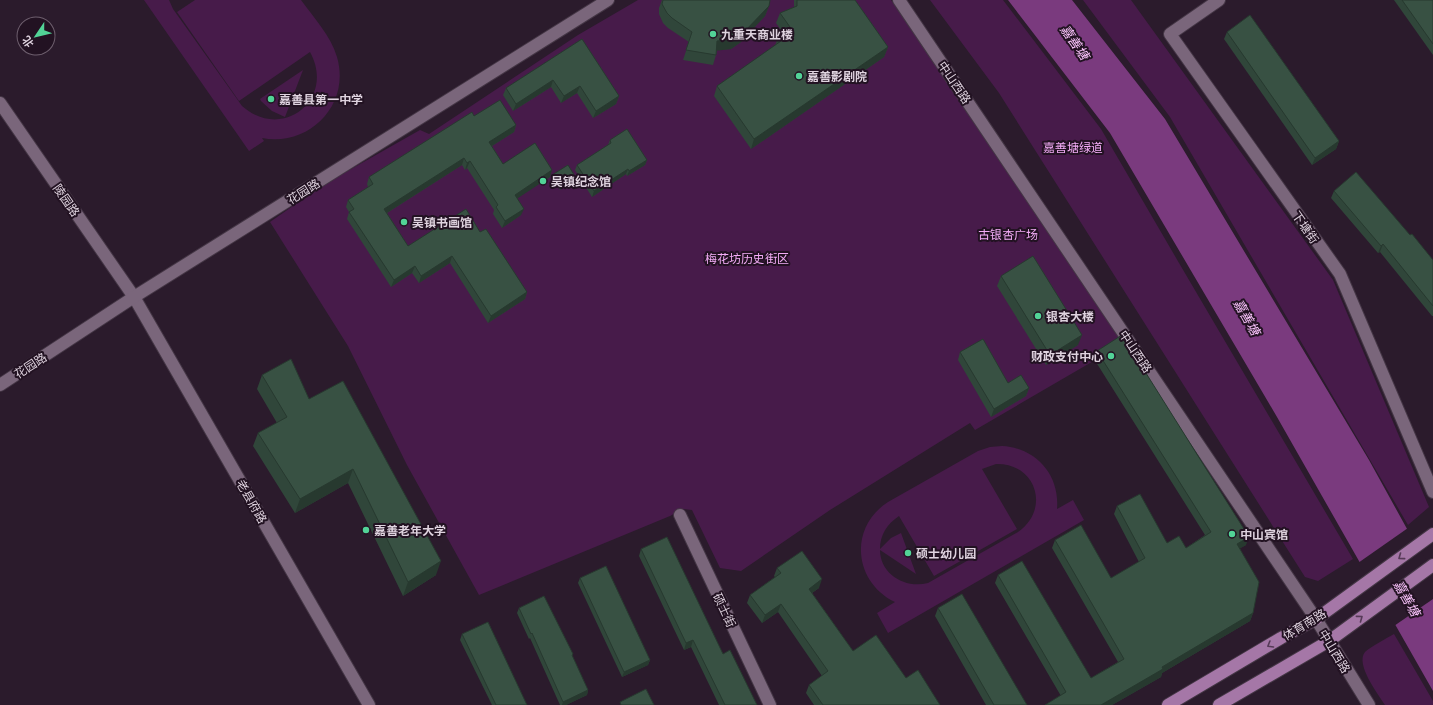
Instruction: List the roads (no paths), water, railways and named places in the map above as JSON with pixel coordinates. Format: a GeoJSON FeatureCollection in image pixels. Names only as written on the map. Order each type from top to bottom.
{"type":"FeatureCollection","features":[{"type":"Feature","properties":{"kind":"main road","name":"体育南路"},"geometry":{"type":"LineString","coordinates":[[1168,705],[1316,619],[1433,534]]}},
{"type":"Feature","properties":{"kind":"main road"},"geometry":{"type":"LineString","coordinates":[[1219,705],[1329,641],[1433,565]]}},
{"type":"Feature","properties":{"kind":"street","name":"花园路"},"geometry":{"type":"LineString","coordinates":[[0,385],[134,297],[608,0]]}},
{"type":"Feature","properties":{"kind":"street","name":"中山西路"},"geometry":{"type":"LineString","coordinates":[[899,0],[1316,619],[1369,705]]}},
{"type":"Feature","properties":{"kind":"street","name":"下塘街"},"geometry":{"type":"LineString","coordinates":[[1219,0],[1170,34],[1340,274],[1433,492]]}},
{"type":"Feature","properties":{"kind":"street","name":"陵园路"},"geometry":{"type":"LineString","coordinates":[[0,103],[134,297]]}},
{"type":"Feature","properties":{"kind":"street","name":"老县府路"},"geometry":{"type":"LineString","coordinates":[[134,297],[369,705]]}},
{"type":"Feature","properties":{"kind":"street","name":"硕士街"},"geometry":{"type":"LineString","coordinates":[[680,515],[770,705]]}},
{"type":"Feature","properties":{"kind":"water","name":"嘉善塘"},"geometry":{"type":"Polygon","coordinates":[[[1008,0],[1072,0],[1165,119],[1369,460],[1433,576],[1433,691],[1277,417],[1110,133],[1008,0]]]}},
{"type":"Feature","properties":{"kind":"place","name":"九重天商业楼"},"geometry":{"type":"Point","coordinates":[713,34]}},
{"type":"Feature","properties":{"kind":"place","name":"嘉善影剧院"},"geometry":{"type":"Point","coordinates":[799,76]}},
{"type":"Feature","properties":{"kind":"place","name":"嘉善县第一中学"},"geometry":{"type":"Point","coordinates":[271,99]}},
{"type":"Feature","properties":{"kind":"place","name":"吴镇纪念馆"},"geometry":{"type":"Point","coordinates":[543,181]}},
{"type":"Feature","properties":{"kind":"place","name":"吴镇书画馆"},"geometry":{"type":"Point","coordinates":[404,222]}},
{"type":"Feature","properties":{"kind":"place","name":"银杏大楼"},"geometry":{"type":"Point","coordinates":[1038,316]}},
{"type":"Feature","properties":{"kind":"place","name":"财政支付中心"},"geometry":{"type":"Point","coordinates":[1111,356]}},
{"type":"Feature","properties":{"kind":"place","name":"嘉善老年大学"},"geometry":{"type":"Point","coordinates":[366,530]}},
{"type":"Feature","properties":{"kind":"place","name":"中山宾馆"},"geometry":{"type":"Point","coordinates":[1232,534]}},
{"type":"Feature","properties":{"kind":"place","name":"硕士幼儿园"},"geometry":{"type":"Point","coordinates":[908,553]}},
{"type":"Feature","properties":{"kind":"park label","name":"嘉善塘绿道"},"geometry":{"type":"Point","coordinates":[1073,147]}},
{"type":"Feature","properties":{"kind":"park label","name":"古银杏广场"},"geometry":{"type":"Point","coordinates":[1008,234]}},
{"type":"Feature","properties":{"kind":"park label","name":"梅花坊历史街区"},"geometry":{"type":"Point","coordinates":[747,258]}}]}
